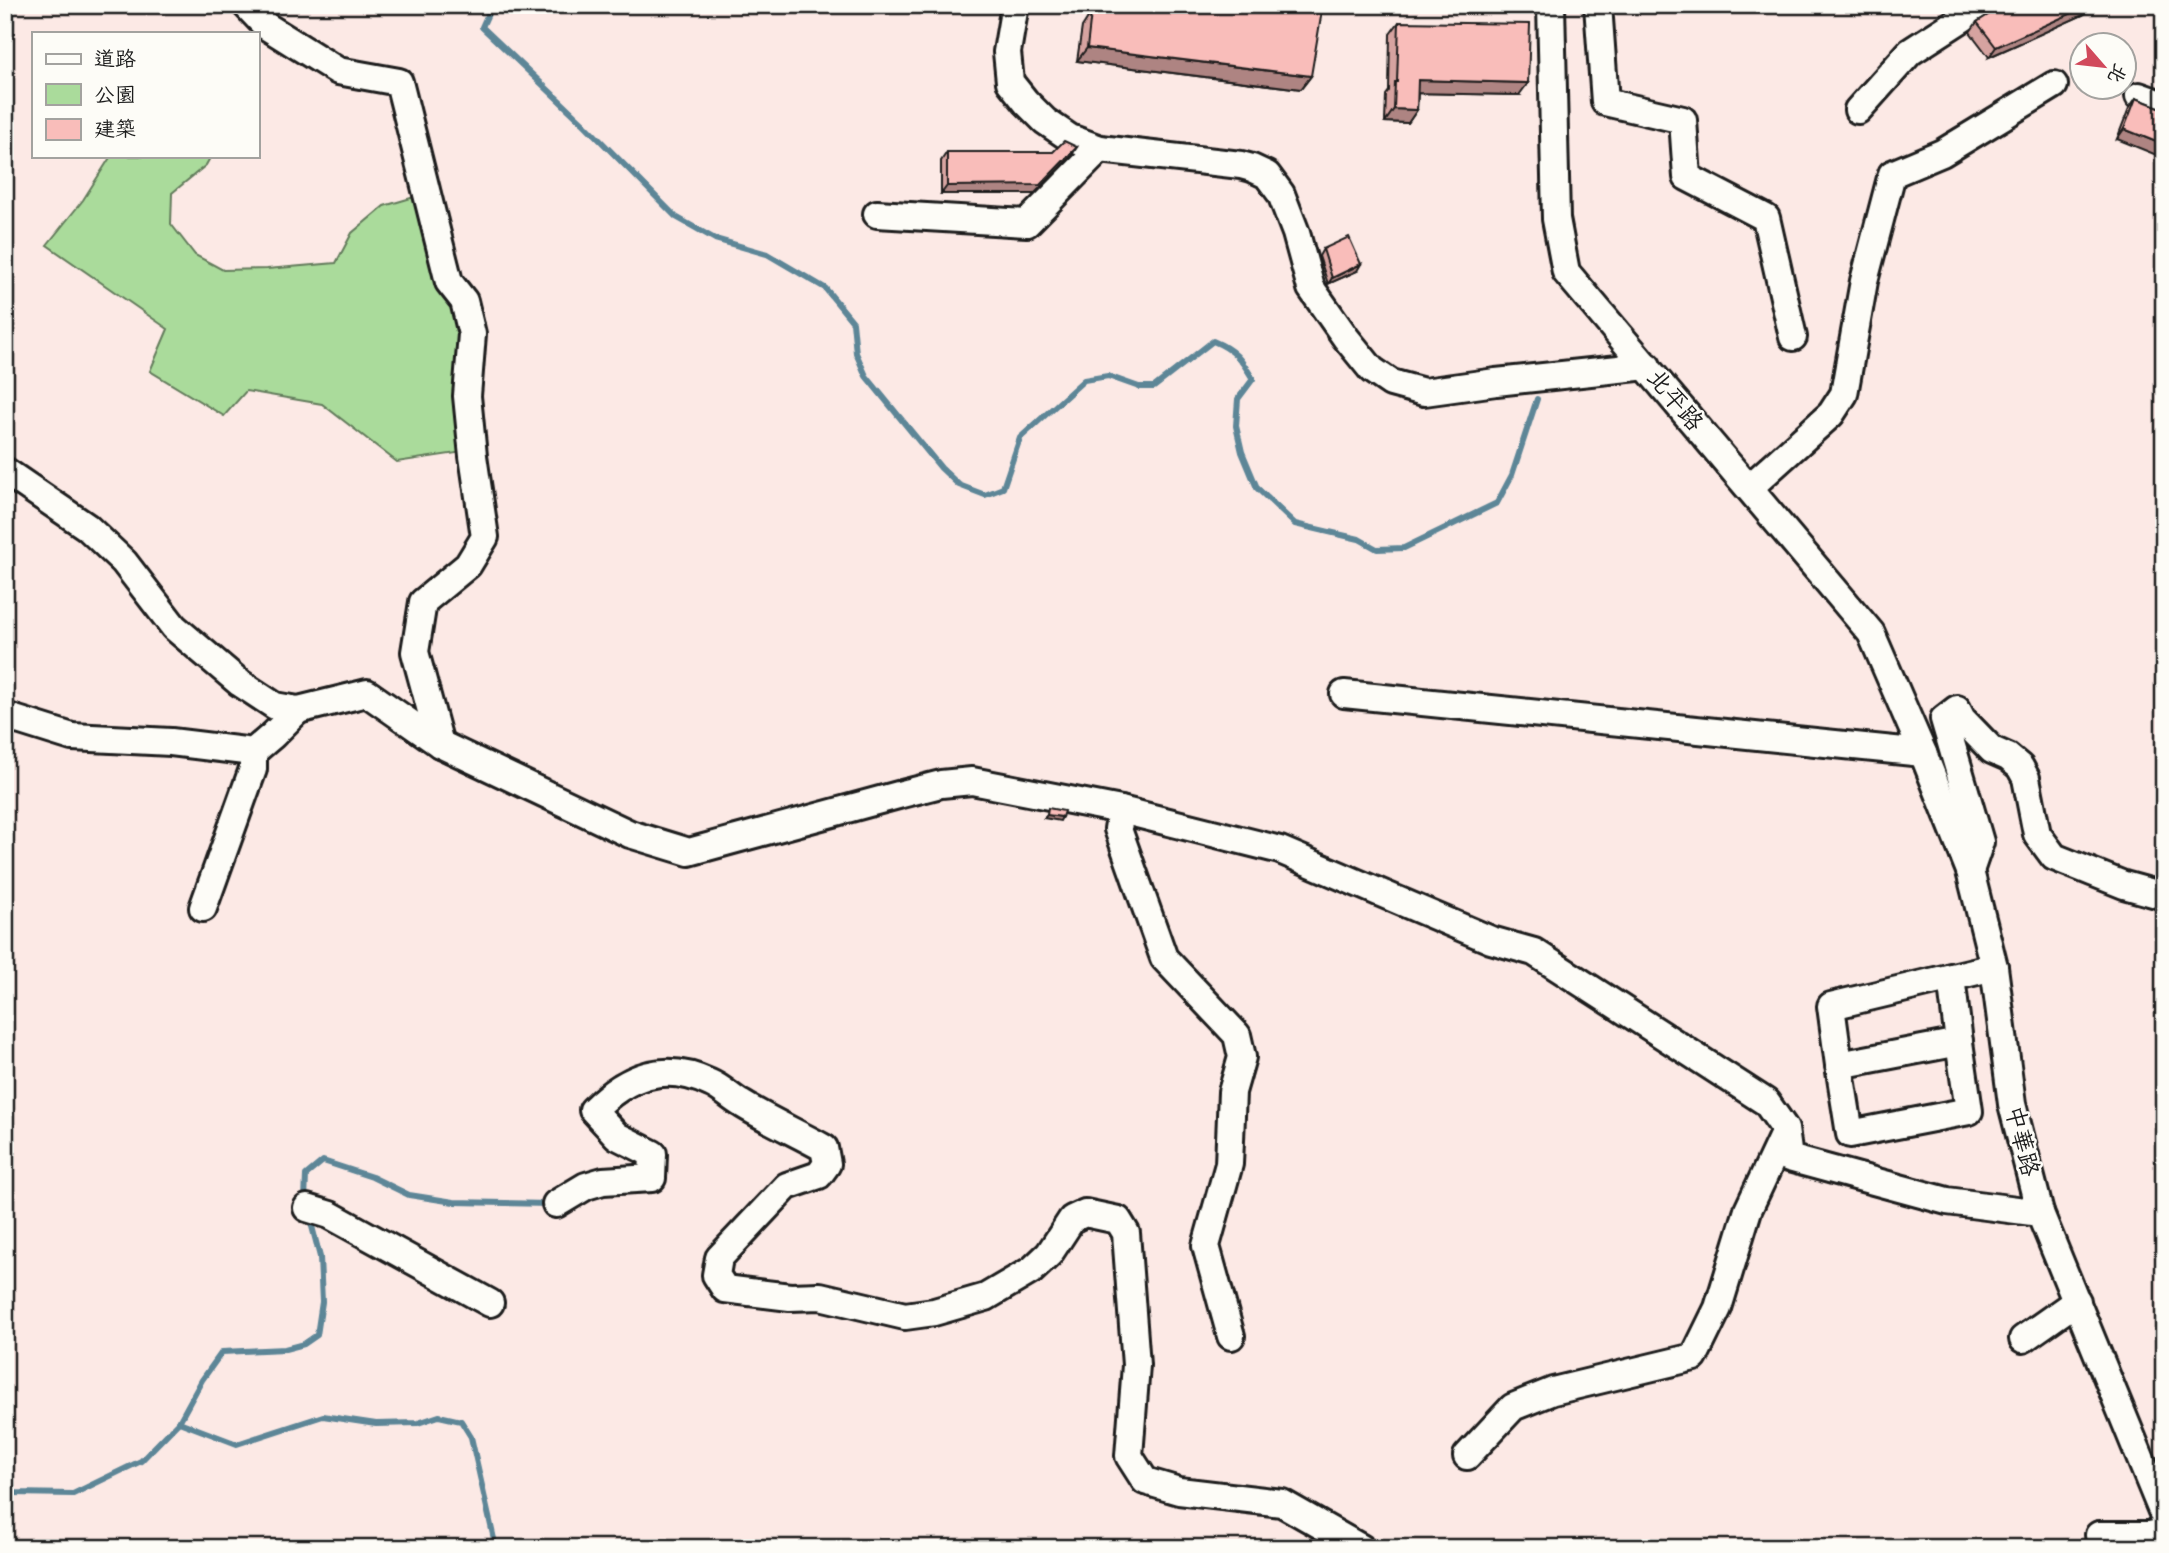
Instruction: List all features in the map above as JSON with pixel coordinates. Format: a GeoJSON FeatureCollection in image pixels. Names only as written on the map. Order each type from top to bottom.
{"type":"FeatureCollection","features":[{"type":"Feature","properties":{"kind":"street"},"geometry":{"type":"LineString","coordinates":[[246,5],[266,26],[338,71],[399,82],[449,282],[464,301],[472,334],[467,396],[485,537],[468,565],[424,602],[415,652],[440,744]]}},
{"type":"Feature","properties":{"kind":"street"},"geometry":{"type":"LineString","coordinates":[[1016,5],[1007,52],[1010,82],[1026,102],[1045,121],[1070,138],[1100,149],[1241,165],[1267,175],[1281,194],[1296,233],[1311,289],[1372,370],[1391,383],[1424,392],[1647,366]]}},
{"type":"Feature","properties":{"kind":"street","name":"北平路"},"geometry":{"type":"LineString","coordinates":[[1551,5],[1556,219],[1566,272],[1871,633],[1923,753]]}},
{"type":"Feature","properties":{"kind":"street"},"geometry":{"type":"LineString","coordinates":[[1598,5],[1605,102],[1683,120],[1687,177],[1766,218],[1793,337]]}},
{"type":"Feature","properties":{"kind":"street"},"geometry":{"type":"LineString","coordinates":[[1858,110],[1910,52],[1983,5]]}},
{"type":"Feature","properties":{"kind":"street"},"geometry":{"type":"LineString","coordinates":[[1749,488],[1831,414],[1844,394],[1864,281],[1892,174],[1942,153],[2054,85]]}},
{"type":"Feature","properties":{"kind":"street"},"geometry":{"type":"LineString","coordinates":[[2139,96],[2164,105]]}},
{"type":"Feature","properties":{"kind":"street"},"geometry":{"type":"LineString","coordinates":[[877,214],[1027,223],[1100,149]]}},
{"type":"Feature","properties":{"kind":"street"},"geometry":{"type":"LineString","coordinates":[[5,471],[87,527],[124,562],[174,627],[240,683],[275,706],[298,710],[367,693],[440,744],[630,834],[689,852],[915,790],[972,781],[1121,810],[1280,850],[1491,940],[1534,952],[1766,1102],[1786,1129],[1789,1158],[1947,1201],[2040,1213]]}},
{"type":"Feature","properties":{"kind":"street"},"geometry":{"type":"LineString","coordinates":[[1344,694],[1923,753]]}},
{"type":"Feature","properties":{"kind":"street"},"geometry":{"type":"LineString","coordinates":[[1970,871],[1980,842],[1944,719],[1957,709],[1962,719],[1992,750],[2020,766],[2026,778],[2037,834],[2053,857],[2124,885],[2164,896]]}},
{"type":"Feature","properties":{"kind":"street"},"geometry":{"type":"LineString","coordinates":[[5,716],[72,737],[171,742],[253,752],[298,710]]}},
{"type":"Feature","properties":{"kind":"street"},"geometry":{"type":"LineString","coordinates":[[203,908],[253,769],[253,752]]}},
{"type":"Feature","properties":{"kind":"street","name":"中華路"},"geometry":{"type":"LineString","coordinates":[[1923,753],[1970,871],[1994,967],[2012,1104],[2040,1213],[2164,1516]]}},
{"type":"Feature","properties":{"kind":"street"},"geometry":{"type":"LineString","coordinates":[[1121,810],[1118,828],[1164,958],[1237,1035],[1242,1057],[1232,1092],[1229,1164],[1206,1246],[1231,1336]]}},
{"type":"Feature","properties":{"kind":"street"},"geometry":{"type":"LineString","coordinates":[[1951,977],[1969,1111],[1850,1134],[1831,1006],[1951,977],[1994,967]]}},
{"type":"Feature","properties":{"kind":"street"},"geometry":{"type":"LineString","coordinates":[[1839,1065],[1959,1042]]}},
{"type":"Feature","properties":{"kind":"street"},"geometry":{"type":"LineString","coordinates":[[556,1205],[586,1186],[603,1181],[652,1178],[653,1154],[617,1136],[593,1110],[609,1094],[637,1077],[656,1073],[682,1073],[712,1083],[740,1103],[824,1148],[827,1164],[819,1175],[788,1186],[719,1258],[716,1275],[725,1289],[790,1297],[820,1296],[905,1316],[934,1312],[986,1297],[1032,1270],[1049,1254],[1072,1219],[1086,1213],[1118,1220],[1126,1233],[1136,1365],[1129,1456],[1144,1481],[1178,1491],[1282,1503],[1361,1548]]}},
{"type":"Feature","properties":{"kind":"street"},"geometry":{"type":"LineString","coordinates":[[1467,1456],[1513,1407],[1553,1391],[1694,1357],[1718,1308],[1748,1210],[1786,1129]]}},
{"type":"Feature","properties":{"kind":"street"},"geometry":{"type":"LineString","coordinates":[[307,1208],[330,1215],[490,1303]]}},
{"type":"Feature","properties":{"kind":"street"},"geometry":{"type":"LineString","coordinates":[[2023,1339],[2077,1301]]}},
{"type":"Feature","properties":{"kind":"street"},"geometry":{"type":"LineString","coordinates":[[2099,1535],[2150,1535],[2164,1532]]}},
{"type":"Feature","properties":{"kind":"green space"},"geometry":{"type":"Polygon","coordinates":[[[110,158],[210,158],[206,165],[172,193],[171,224],[195,255],[223,270],[267,269],[336,263],[352,233],[384,206],[438,190],[458,280],[485,323],[479,378],[477,450],[397,462],[322,404],[246,391],[224,416],[150,371],[168,329],[47,245],[83,200],[110,158]]]}},
{"type":"Feature","properties":{"kind":"building"},"geometry":{"type":"Polygon","coordinates":[[[1105,5],[1323,5],[1311,76],[1087,48],[1091,13],[1105,5]]]}},
{"type":"Feature","properties":{"kind":"building"},"geometry":{"type":"Polygon","coordinates":[[[2001,5],[2090,5],[1996,47],[1977,22],[2001,5]]]}},
{"type":"Feature","properties":{"kind":"building"},"geometry":{"type":"Polygon","coordinates":[[[1399,22],[1530,24],[1528,83],[1418,80],[1417,110],[1394,109],[1399,22]]]}},
{"type":"Feature","properties":{"kind":"building"},"geometry":{"type":"Polygon","coordinates":[[[2138,99],[2164,109],[2164,145],[2124,129],[2138,99]]]}},
{"type":"Feature","properties":{"kind":"building"},"geometry":{"type":"Polygon","coordinates":[[[1064,141],[1077,147],[1040,185],[947,186],[947,152],[1053,152],[1064,141]]]}},
{"type":"Feature","properties":{"kind":"building"},"geometry":{"type":"Polygon","coordinates":[[[1349,237],[1361,264],[1332,278],[1323,249],[1349,237]]]}},
{"type":"Feature","properties":{"kind":"building"},"geometry":{"type":"Polygon","coordinates":[[[1048,808],[1064,811],[1062,817],[1047,815],[1048,808]]]}},
{"type":"Feature","properties":{"kind":"waterway"},"geometry":{"type":"LineString","coordinates":[[492,5],[482,27],[676,217],[715,239],[767,254],[825,288],[853,322],[856,353],[866,376],[941,468],[959,485],[985,495],[1003,488],[1020,438],[1084,380],[1108,376],[1139,387],[1154,387],[1213,341],[1237,356],[1253,379],[1238,399],[1236,426],[1242,452],[1257,488],[1295,524],[1359,539],[1377,549],[1404,548],[1497,503],[1512,475],[1537,399]]}},
{"type":"Feature","properties":{"kind":"waterway"},"geometry":{"type":"LineString","coordinates":[[305,1201],[306,1175],[323,1161],[372,1177],[409,1195],[454,1202],[550,1204]]}},
{"type":"Feature","properties":{"kind":"waterway"},"geometry":{"type":"LineString","coordinates":[[5,1489],[13,1493],[73,1494],[141,1461],[179,1422],[202,1380],[222,1352],[285,1349],[304,1344],[317,1335],[322,1302],[320,1257],[309,1215]]}},
{"type":"Feature","properties":{"kind":"waterway"},"geometry":{"type":"LineString","coordinates":[[179,1422],[237,1444],[323,1416],[376,1424],[418,1423],[439,1416],[461,1421],[471,1437],[496,1548]]}}]}
